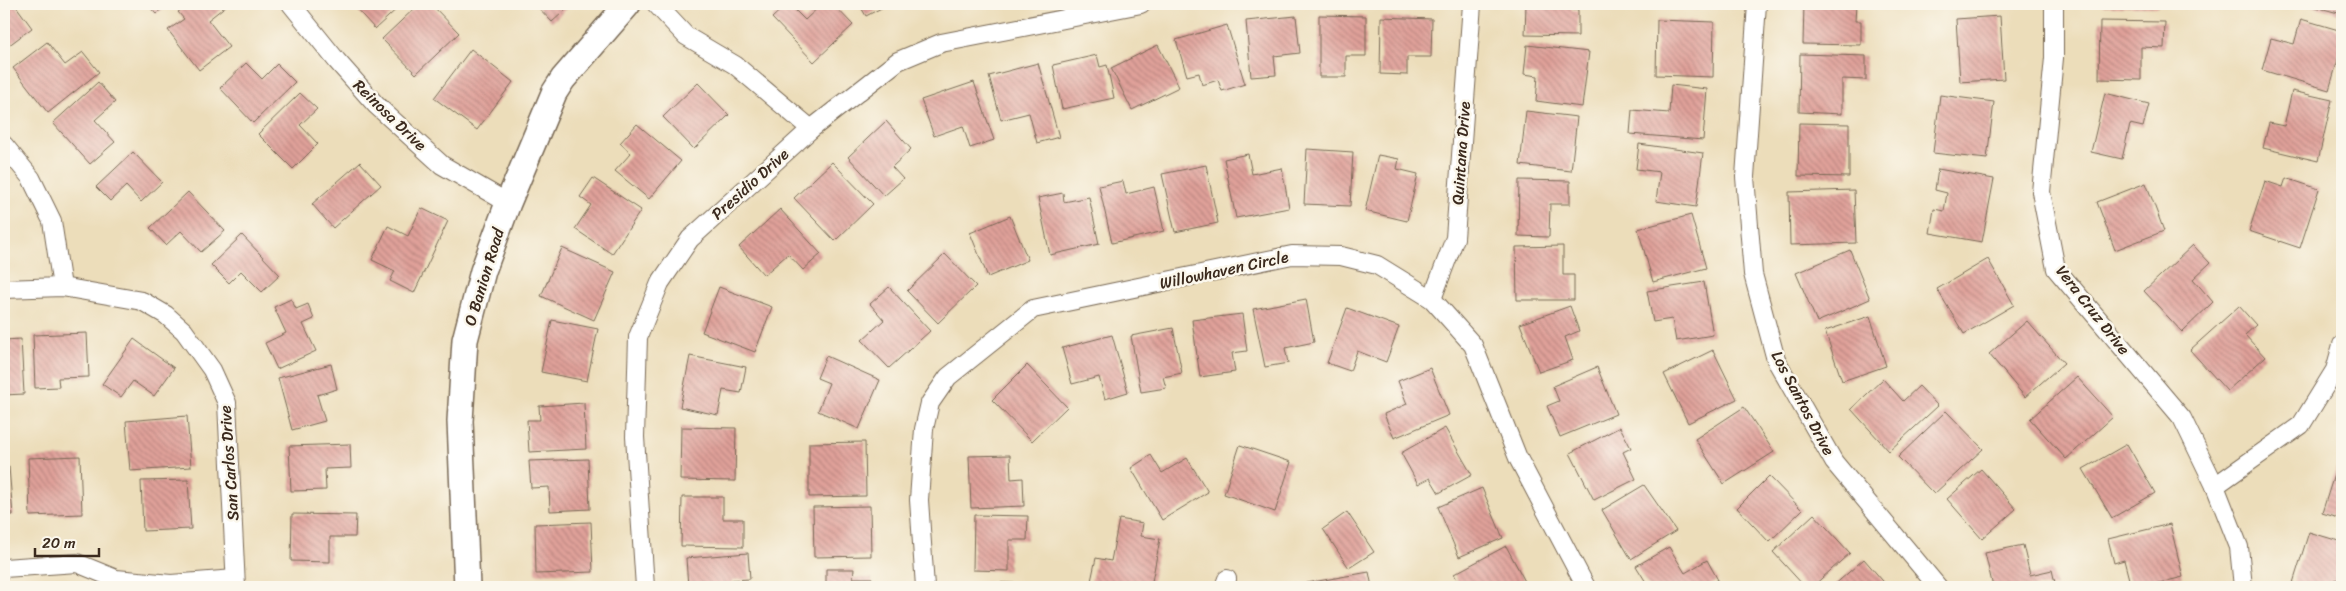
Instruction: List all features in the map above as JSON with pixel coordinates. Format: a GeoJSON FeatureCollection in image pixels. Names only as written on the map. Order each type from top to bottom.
{"type":"FeatureCollection","features":[{"type":"Feature","properties":{"kind":"street","name":"Reinosa Drive"},"geometry":{"type":"LineString","coordinates":[[291,4],[337,61],[376,105],[442,165],[508,203]]}},
{"type":"Feature","properties":{"kind":"street","name":"O Banion Road"},"geometry":{"type":"LineString","coordinates":[[467,587],[460,421],[465,340],[483,271],[508,203],[554,93],[563,79],[628,4]]}},
{"type":"Feature","properties":{"kind":"street"},"geometry":{"type":"LineString","coordinates":[[656,4],[686,36],[735,65],[811,130]]}},
{"type":"Feature","properties":{"kind":"street","name":"Presidio Drive"},"geometry":{"type":"LineString","coordinates":[[645,587],[635,437],[638,337],[660,283],[690,239],[811,130],[898,61],[940,43],[1142,4]]}},
{"type":"Feature","properties":{"kind":"street","name":"Quintana Drive"},"geometry":{"type":"LineString","coordinates":[[1432,299],[1455,238],[1472,4]]}},
{"type":"Feature","properties":{"kind":"street","name":"Los Santos Drive"},"geometry":{"type":"LineString","coordinates":[[1757,4],[1745,177],[1753,274],[1776,360],[1834,462],[1938,587]]}},
{"type":"Feature","properties":{"kind":"street","name":"Vera Cruz Drive"},"geometry":{"type":"LineString","coordinates":[[2054,4],[2054,58],[2041,192],[2056,269],[2182,418],[2215,486],[2239,547],[2243,587]]}},
{"type":"Feature","properties":{"kind":"street"},"geometry":{"type":"LineString","coordinates":[[4,145],[31,178],[52,221],[62,287]]}},
{"type":"Feature","properties":{"kind":"street","name":"Willowhaven Circle"},"geometry":{"type":"LineString","coordinates":[[925,587],[919,500],[924,429],[930,403],[948,376],[1033,309],[1292,255],[1341,256],[1377,265],[1432,299],[1473,344],[1518,458],[1586,587]]}},
{"type":"Feature","properties":{"kind":"street","name":"San Carlos Drive"},"geometry":{"type":"LineString","coordinates":[[4,288],[62,287],[142,301],[166,315],[184,331],[212,370],[227,403],[235,583]]}},
{"type":"Feature","properties":{"kind":"street"},"geometry":{"type":"LineString","coordinates":[[2215,486],[2301,425],[2335,370],[2342,345]]}},
{"type":"Feature","properties":{"kind":"street"},"geometry":{"type":"LineString","coordinates":[[4,568],[76,563],[116,580],[171,584],[235,583]]}},
{"type":"Feature","properties":{"kind":"building"},"geometry":{"type":"Polygon","coordinates":[[[4,4],[20,4],[16,6],[32,28],[4,49],[4,4]]]}},
{"type":"Feature","properties":{"kind":"building"},"geometry":{"type":"Polygon","coordinates":[[[147,4],[167,4],[156,14],[147,4]]]}},
{"type":"Feature","properties":{"kind":"building"},"geometry":{"type":"Polygon","coordinates":[[[189,4],[227,5],[208,20],[229,47],[199,70],[168,30],[184,19],[178,12],[189,4]]]}},
{"type":"Feature","properties":{"kind":"building"},"geometry":{"type":"Polygon","coordinates":[[[352,4],[402,4],[375,29],[352,4]]]}},
{"type":"Feature","properties":{"kind":"building"},"geometry":{"type":"Polygon","coordinates":[[[419,4],[431,4],[459,33],[416,74],[382,39],[419,4]]]}},
{"type":"Feature","properties":{"kind":"building"},"geometry":{"type":"Polygon","coordinates":[[[535,4],[572,4],[552,22],[535,4]]]}},
{"type":"Feature","properties":{"kind":"building"},"geometry":{"type":"Polygon","coordinates":[[[787,4],[805,20],[822,4],[833,4],[853,25],[814,62],[772,18],[787,4]]]}},
{"type":"Feature","properties":{"kind":"building"},"geometry":{"type":"Polygon","coordinates":[[[859,4],[889,4],[866,16],[859,4]]]}},
{"type":"Feature","properties":{"kind":"building"},"geometry":{"type":"Polygon","coordinates":[[[1526,4],[1572,4],[1572,10],[1578,10],[1578,36],[1525,35],[1526,4]]]}},
{"type":"Feature","properties":{"kind":"building"},"geometry":{"type":"Polygon","coordinates":[[[1677,4],[1697,4],[1697,5],[1677,7],[1677,4]]]}},
{"type":"Feature","properties":{"kind":"building"},"geometry":{"type":"Polygon","coordinates":[[[1804,4],[1856,4],[1855,21],[1861,21],[1861,45],[1803,44],[1804,4]]]}},
{"type":"Feature","properties":{"kind":"building"},"geometry":{"type":"Polygon","coordinates":[[[2103,4],[2159,4],[2159,7],[2103,7],[2103,4]]]}},
{"type":"Feature","properties":{"kind":"building"},"geometry":{"type":"Polygon","coordinates":[[[2305,4],[2342,4],[2342,14],[2305,4]]]}},
{"type":"Feature","properties":{"kind":"building"},"geometry":{"type":"Polygon","coordinates":[[[1319,15],[1366,16],[1366,56],[1346,56],[1346,77],[1319,77],[1319,15]]]}},
{"type":"Feature","properties":{"kind":"building"},"geometry":{"type":"Polygon","coordinates":[[[1296,16],[1300,53],[1274,56],[1276,75],[1251,77],[1246,21],[1296,16]]]}},
{"type":"Feature","properties":{"kind":"building"},"geometry":{"type":"Polygon","coordinates":[[[2000,16],[2004,79],[1960,82],[1956,19],[2000,16]]]}},
{"type":"Feature","properties":{"kind":"building"},"geometry":{"type":"Polygon","coordinates":[[[1381,17],[1432,19],[1431,57],[1407,57],[1407,75],[1380,74],[1381,17]]]}},
{"type":"Feature","properties":{"kind":"building"},"geometry":{"type":"Polygon","coordinates":[[[2301,19],[2342,31],[2342,46],[2329,90],[2262,70],[2271,38],[2294,44],[2301,19]]]}},
{"type":"Feature","properties":{"kind":"building"},"geometry":{"type":"Polygon","coordinates":[[[1657,20],[1714,22],[1713,77],[1656,75],[1657,20]]]}},
{"type":"Feature","properties":{"kind":"building"},"geometry":{"type":"Polygon","coordinates":[[[2100,21],[2165,22],[2164,48],[2141,47],[2141,80],[2099,79],[2100,21]]]}},
{"type":"Feature","properties":{"kind":"building"},"geometry":{"type":"Polygon","coordinates":[[[1227,25],[1245,84],[1222,91],[1218,80],[1202,85],[1199,73],[1187,76],[1176,40],[1227,25]]]}},
{"type":"Feature","properties":{"kind":"building"},"geometry":{"type":"Polygon","coordinates":[[[47,42],[65,65],[83,52],[99,72],[48,113],[13,68],[47,42]]]}},
{"type":"Feature","properties":{"kind":"building"},"geometry":{"type":"Polygon","coordinates":[[[1158,45],[1179,87],[1132,110],[1111,68],[1158,45]]]}},
{"type":"Feature","properties":{"kind":"building"},"geometry":{"type":"Polygon","coordinates":[[[1527,45],[1589,52],[1582,107],[1536,101],[1538,76],[1524,74],[1527,45]]]}},
{"type":"Feature","properties":{"kind":"building"},"geometry":{"type":"Polygon","coordinates":[[[471,49],[513,82],[477,130],[434,98],[471,49]]]}},
{"type":"Feature","properties":{"kind":"building"},"geometry":{"type":"Polygon","coordinates":[[[1800,54],[1866,56],[1866,80],[1842,79],[1842,114],[1799,112],[1800,54]]]}},
{"type":"Feature","properties":{"kind":"building"},"geometry":{"type":"Polygon","coordinates":[[[1097,55],[1100,67],[1107,65],[1114,98],[1062,109],[1053,65],[1097,55]]]}},
{"type":"Feature","properties":{"kind":"building"},"geometry":{"type":"Polygon","coordinates":[[[246,63],[262,79],[277,64],[295,82],[253,123],[220,88],[246,63]]]}},
{"type":"Feature","properties":{"kind":"building"},"geometry":{"type":"Polygon","coordinates":[[[1038,63],[1059,137],[1037,143],[1029,113],[1001,120],[989,76],[1038,63]]]}},
{"type":"Feature","properties":{"kind":"building"},"geometry":{"type":"Polygon","coordinates":[[[98,82],[115,102],[95,120],[115,142],[90,164],[53,123],[98,82]]]}},
{"type":"Feature","properties":{"kind":"building"},"geometry":{"type":"Polygon","coordinates":[[[974,82],[994,140],[970,148],[963,126],[934,136],[921,100],[974,82]]]}},
{"type":"Feature","properties":{"kind":"building"},"geometry":{"type":"Polygon","coordinates":[[[698,83],[729,115],[694,149],[663,117],[698,83]]]}},
{"type":"Feature","properties":{"kind":"building"},"geometry":{"type":"Polygon","coordinates":[[[1671,85],[1707,89],[1703,140],[1630,134],[1632,110],[1669,113],[1671,85]]]}},
{"type":"Feature","properties":{"kind":"building"},"geometry":{"type":"Polygon","coordinates":[[[2292,91],[2332,100],[2318,161],[2263,148],[2269,123],[2284,126],[2292,91]]]}},
{"type":"Feature","properties":{"kind":"building"},"geometry":{"type":"Polygon","coordinates":[[[300,93],[317,109],[300,125],[318,144],[293,169],[258,134],[300,93]]]}},
{"type":"Feature","properties":{"kind":"building"},"geometry":{"type":"Polygon","coordinates":[[[2105,93],[2149,104],[2143,127],[2130,124],[2122,159],[2091,152],[2105,93]]]}},
{"type":"Feature","properties":{"kind":"building"},"geometry":{"type":"Polygon","coordinates":[[[1940,95],[1994,102],[1987,159],[1933,153],[1940,95]]]}},
{"type":"Feature","properties":{"kind":"building"},"geometry":{"type":"Polygon","coordinates":[[[1526,111],[1577,117],[1571,171],[1520,165],[1526,111]]]}},
{"type":"Feature","properties":{"kind":"building"},"geometry":{"type":"Polygon","coordinates":[[[886,121],[911,149],[892,167],[903,179],[884,196],[848,157],[886,121]]]}},
{"type":"Feature","properties":{"kind":"building"},"geometry":{"type":"Polygon","coordinates":[[[1799,123],[1849,124],[1849,177],[1798,176],[1799,123]]]}},
{"type":"Feature","properties":{"kind":"building"},"geometry":{"type":"Polygon","coordinates":[[[637,124],[681,161],[649,199],[615,171],[631,153],[620,143],[637,124]]]}},
{"type":"Feature","properties":{"kind":"building"},"geometry":{"type":"Polygon","coordinates":[[[1639,144],[1703,153],[1696,207],[1656,201],[1660,172],[1636,169],[1639,144]]]}},
{"type":"Feature","properties":{"kind":"building"},"geometry":{"type":"Polygon","coordinates":[[[1307,149],[1353,152],[1350,206],[1304,204],[1307,149]]]}},
{"type":"Feature","properties":{"kind":"building"},"geometry":{"type":"Polygon","coordinates":[[[133,152],[162,182],[141,202],[126,186],[110,201],[96,187],[133,152]]]}},
{"type":"Feature","properties":{"kind":"building"},"geometry":{"type":"Polygon","coordinates":[[[1248,154],[1252,174],[1282,168],[1289,208],[1236,218],[1224,159],[1248,154]]]}},
{"type":"Feature","properties":{"kind":"building"},"geometry":{"type":"Polygon","coordinates":[[[1378,155],[1399,159],[1397,169],[1418,174],[1407,221],[1365,211],[1378,155]]]}},
{"type":"Feature","properties":{"kind":"building"},"geometry":{"type":"Polygon","coordinates":[[[360,162],[381,185],[333,228],[312,204],[360,162]]]}},
{"type":"Feature","properties":{"kind":"building"},"geometry":{"type":"Polygon","coordinates":[[[832,162],[873,204],[835,241],[794,198],[832,162]]]}},
{"type":"Feature","properties":{"kind":"building"},"geometry":{"type":"Polygon","coordinates":[[[1206,165],[1218,223],[1175,232],[1162,174],[1206,165]]]}},
{"type":"Feature","properties":{"kind":"building"},"geometry":{"type":"Polygon","coordinates":[[[1938,169],[1994,179],[1982,242],[1930,233],[1934,209],[1944,211],[1947,193],[1935,190],[1938,169]]]}},
{"type":"Feature","properties":{"kind":"building"},"geometry":{"type":"Polygon","coordinates":[[[593,178],[641,210],[612,254],[575,229],[591,205],[580,197],[593,178]]]}},
{"type":"Feature","properties":{"kind":"building"},"geometry":{"type":"Polygon","coordinates":[[[2286,178],[2319,189],[2300,248],[2249,231],[2265,181],[2283,187],[2286,178]]]}},
{"type":"Feature","properties":{"kind":"building"},"geometry":{"type":"Polygon","coordinates":[[[1519,180],[1570,181],[1570,204],[1550,204],[1549,237],[1518,236],[1519,180]]]}},
{"type":"Feature","properties":{"kind":"building"},"geometry":{"type":"Polygon","coordinates":[[[1123,181],[1126,194],[1154,187],[1164,231],[1112,243],[1099,186],[1123,181]]]}},
{"type":"Feature","properties":{"kind":"building"},"geometry":{"type":"Polygon","coordinates":[[[2146,183],[2164,231],[2115,250],[2097,202],[2146,183]]]}},
{"type":"Feature","properties":{"kind":"building"},"geometry":{"type":"Polygon","coordinates":[[[1854,190],[1856,243],[1790,245],[1789,192],[1854,190]]]}},
{"type":"Feature","properties":{"kind":"building"},"geometry":{"type":"Polygon","coordinates":[[[188,192],[225,231],[201,252],[181,231],[166,245],[150,228],[188,192]]]}},
{"type":"Feature","properties":{"kind":"building"},"geometry":{"type":"Polygon","coordinates":[[[1063,193],[1064,202],[1089,197],[1099,244],[1050,255],[1038,198],[1063,193]]]}},
{"type":"Feature","properties":{"kind":"building"},"geometry":{"type":"Polygon","coordinates":[[[421,208],[448,221],[414,293],[390,281],[395,271],[372,260],[388,226],[408,236],[421,208]]]}},
{"type":"Feature","properties":{"kind":"building"},"geometry":{"type":"Polygon","coordinates":[[[780,209],[821,254],[803,270],[788,254],[764,275],[739,247],[780,209]]]}},
{"type":"Feature","properties":{"kind":"building"},"geometry":{"type":"Polygon","coordinates":[[[1691,215],[1706,268],[1653,282],[1638,229],[1691,215]]]}},
{"type":"Feature","properties":{"kind":"building"},"geometry":{"type":"Polygon","coordinates":[[[1010,216],[1028,260],[988,277],[970,233],[1010,216]]]}},
{"type":"Feature","properties":{"kind":"building"},"geometry":{"type":"Polygon","coordinates":[[[242,235],[280,275],[262,292],[241,271],[229,283],[211,265],[242,235]]]}},
{"type":"Feature","properties":{"kind":"building"},"geometry":{"type":"Polygon","coordinates":[[[2193,245],[2210,263],[2193,279],[2213,302],[2182,332],[2144,291],[2193,245]]]}},
{"type":"Feature","properties":{"kind":"building"},"geometry":{"type":"Polygon","coordinates":[[[1563,246],[1563,275],[1574,275],[1574,300],[1517,300],[1516,247],[1563,246]]]}},
{"type":"Feature","properties":{"kind":"building"},"geometry":{"type":"Polygon","coordinates":[[[562,248],[615,272],[594,320],[541,296],[562,248]]]}},
{"type":"Feature","properties":{"kind":"building"},"geometry":{"type":"Polygon","coordinates":[[[1850,250],[1870,299],[1817,322],[1796,273],[1850,250]]]}},
{"type":"Feature","properties":{"kind":"building"},"geometry":{"type":"Polygon","coordinates":[[[945,254],[976,286],[938,323],[907,291],[945,254]]]}},
{"type":"Feature","properties":{"kind":"building"},"geometry":{"type":"Polygon","coordinates":[[[1988,259],[2014,305],[1964,334],[1937,289],[1988,259]]]}},
{"type":"Feature","properties":{"kind":"building"},"geometry":{"type":"Polygon","coordinates":[[[1704,282],[1713,335],[1676,341],[1672,319],[1653,322],[1647,291],[1704,282]]]}},
{"type":"Feature","properties":{"kind":"building"},"geometry":{"type":"Polygon","coordinates":[[[719,287],[772,307],[755,352],[702,332],[719,287]]]}},
{"type":"Feature","properties":{"kind":"building"},"geometry":{"type":"Polygon","coordinates":[[[889,287],[930,331],[889,368],[862,340],[884,320],[870,304],[889,287]]]}},
{"type":"Feature","properties":{"kind":"building"},"geometry":{"type":"Polygon","coordinates":[[[291,299],[296,309],[308,304],[314,319],[303,324],[316,351],[277,369],[265,343],[286,333],[274,307],[291,299]]]}},
{"type":"Feature","properties":{"kind":"building"},"geometry":{"type":"Polygon","coordinates":[[[1306,299],[1314,342],[1285,348],[1288,363],[1265,367],[1253,309],[1306,299]]]}},
{"type":"Feature","properties":{"kind":"building"},"geometry":{"type":"Polygon","coordinates":[[[1570,306],[1579,331],[1565,337],[1573,360],[1539,372],[1520,324],[1570,306]]]}},
{"type":"Feature","properties":{"kind":"building"},"geometry":{"type":"Polygon","coordinates":[[[2239,306],[2256,325],[2245,335],[2265,357],[2227,391],[2190,350],[2239,306]]]}},
{"type":"Feature","properties":{"kind":"building"},"geometry":{"type":"Polygon","coordinates":[[[1347,308],[1399,327],[1386,362],[1357,351],[1350,371],[1327,363],[1347,308]]]}},
{"type":"Feature","properties":{"kind":"building"},"geometry":{"type":"Polygon","coordinates":[[[1242,314],[1247,351],[1232,353],[1235,372],[1200,377],[1192,320],[1242,314]]]}},
{"type":"Feature","properties":{"kind":"building"},"geometry":{"type":"Polygon","coordinates":[[[1870,316],[1886,366],[1842,381],[1825,331],[1870,316]]]}},
{"type":"Feature","properties":{"kind":"building"},"geometry":{"type":"Polygon","coordinates":[[[552,320],[598,329],[587,381],[541,372],[552,320]]]}},
{"type":"Feature","properties":{"kind":"building"},"geometry":{"type":"Polygon","coordinates":[[[2027,321],[2064,363],[2025,397],[1989,354],[2027,321]]]}},
{"type":"Feature","properties":{"kind":"building"},"geometry":{"type":"Polygon","coordinates":[[[1173,328],[1182,373],[1163,377],[1166,388],[1141,392],[1131,336],[1173,328]]]}},
{"type":"Feature","properties":{"kind":"building"},"geometry":{"type":"Polygon","coordinates":[[[87,333],[89,377],[58,378],[59,387],[35,388],[33,335],[87,333]]]}},
{"type":"Feature","properties":{"kind":"building"},"geometry":{"type":"Polygon","coordinates":[[[1112,335],[1128,392],[1105,399],[1099,377],[1072,384],[1062,348],[1112,335]]]}},
{"type":"Feature","properties":{"kind":"building"},"geometry":{"type":"Polygon","coordinates":[[[21,339],[24,394],[4,395],[4,340],[21,339]]]}},
{"type":"Feature","properties":{"kind":"building"},"geometry":{"type":"Polygon","coordinates":[[[134,339],[174,368],[154,396],[133,381],[121,397],[102,384],[134,339]]]}},
{"type":"Feature","properties":{"kind":"building"},"geometry":{"type":"Polygon","coordinates":[[[1713,350],[1737,399],[1688,423],[1664,374],[1713,350]]]}},
{"type":"Feature","properties":{"kind":"building"},"geometry":{"type":"Polygon","coordinates":[[[690,356],[746,367],[741,393],[723,390],[718,415],[680,407],[690,356]]]}},
{"type":"Feature","properties":{"kind":"building"},"geometry":{"type":"Polygon","coordinates":[[[826,356],[880,380],[859,429],[818,411],[829,383],[817,378],[826,356]]]}},
{"type":"Feature","properties":{"kind":"building"},"geometry":{"type":"Polygon","coordinates":[[[331,364],[337,389],[317,395],[325,421],[292,430],[278,378],[331,364]]]}},
{"type":"Feature","properties":{"kind":"building"},"geometry":{"type":"Polygon","coordinates":[[[1027,365],[1067,407],[1032,441],[992,400],[1027,365]]]}},
{"type":"Feature","properties":{"kind":"building"},"geometry":{"type":"Polygon","coordinates":[[[1597,367],[1616,414],[1560,437],[1547,406],[1559,401],[1553,386],[1597,367]]]}},
{"type":"Feature","properties":{"kind":"building"},"geometry":{"type":"Polygon","coordinates":[[[1430,368],[1449,415],[1394,438],[1384,414],[1407,404],[1398,381],[1430,368]]]}},
{"type":"Feature","properties":{"kind":"building"},"geometry":{"type":"Polygon","coordinates":[[[2077,377],[2113,417],[2066,459],[2030,419],[2077,377]]]}},
{"type":"Feature","properties":{"kind":"building"},"geometry":{"type":"Polygon","coordinates":[[[1883,379],[1903,401],[1919,386],[1938,406],[1889,451],[1851,409],[1883,379]]]}},
{"type":"Feature","properties":{"kind":"building"},"geometry":{"type":"Polygon","coordinates":[[[584,403],[586,449],[529,452],[527,420],[540,420],[539,406],[584,403]]]}},
{"type":"Feature","properties":{"kind":"building"},"geometry":{"type":"Polygon","coordinates":[[[1744,407],[1774,452],[1724,484],[1695,439],[1744,407]]]}},
{"type":"Feature","properties":{"kind":"building"},"geometry":{"type":"Polygon","coordinates":[[[1946,411],[1983,449],[1934,494],[1898,457],[1946,411]]]}},
{"type":"Feature","properties":{"kind":"building"},"geometry":{"type":"Polygon","coordinates":[[[187,416],[191,467],[130,471],[126,421],[187,416]]]}},
{"type":"Feature","properties":{"kind":"building"},"geometry":{"type":"Polygon","coordinates":[[[681,427],[736,428],[735,481],[680,480],[681,427]]]}},
{"type":"Feature","properties":{"kind":"building"},"geometry":{"type":"Polygon","coordinates":[[[1620,427],[1631,448],[1623,452],[1636,479],[1594,500],[1570,453],[1620,427]]]}},
{"type":"Feature","properties":{"kind":"building"},"geometry":{"type":"Polygon","coordinates":[[[1445,428],[1472,475],[1439,493],[1430,478],[1418,484],[1401,453],[1445,428]]]}},
{"type":"Feature","properties":{"kind":"building"},"geometry":{"type":"Polygon","coordinates":[[[865,442],[866,496],[809,497],[809,443],[865,442]]]}},
{"type":"Feature","properties":{"kind":"building"},"geometry":{"type":"Polygon","coordinates":[[[350,444],[351,468],[325,469],[326,490],[291,491],[289,446],[350,444]]]}},
{"type":"Feature","properties":{"kind":"building"},"geometry":{"type":"Polygon","coordinates":[[[2127,444],[2155,493],[2112,518],[2083,469],[2127,444]]]}},
{"type":"Feature","properties":{"kind":"building"},"geometry":{"type":"Polygon","coordinates":[[[1240,445],[1291,462],[1275,512],[1224,494],[1240,445]]]}},
{"type":"Feature","properties":{"kind":"building"},"geometry":{"type":"Polygon","coordinates":[[[1010,455],[1011,479],[1023,478],[1024,506],[971,508],[969,456],[1010,455]]]}},
{"type":"Feature","properties":{"kind":"building"},"geometry":{"type":"Polygon","coordinates":[[[1151,455],[1162,473],[1187,458],[1208,492],[1162,520],[1131,468],[1151,455]]]}},
{"type":"Feature","properties":{"kind":"building"},"geometry":{"type":"Polygon","coordinates":[[[80,456],[82,514],[30,516],[28,458],[80,456]]]}},
{"type":"Feature","properties":{"kind":"building"},"geometry":{"type":"Polygon","coordinates":[[[588,459],[590,509],[550,511],[549,487],[531,488],[529,461],[588,459]]]}},
{"type":"Feature","properties":{"kind":"building"},"geometry":{"type":"Polygon","coordinates":[[[2339,459],[2342,460],[2342,519],[2322,513],[2339,459]]]}},
{"type":"Feature","properties":{"kind":"building"},"geometry":{"type":"Polygon","coordinates":[[[4,467],[9,467],[13,515],[4,515],[4,467]]]}},
{"type":"Feature","properties":{"kind":"building"},"geometry":{"type":"Polygon","coordinates":[[[1981,469],[2016,509],[1982,539],[1947,499],[1981,469]]]}},
{"type":"Feature","properties":{"kind":"building"},"geometry":{"type":"Polygon","coordinates":[[[1769,476],[1802,510],[1769,542],[1737,508],[1769,476]]]}},
{"type":"Feature","properties":{"kind":"building"},"geometry":{"type":"Polygon","coordinates":[[[188,480],[191,529],[143,531],[141,481],[188,480]]]}},
{"type":"Feature","properties":{"kind":"building"},"geometry":{"type":"Polygon","coordinates":[[[1644,485],[1676,531],[1631,559],[1602,510],[1644,485]]]}},
{"type":"Feature","properties":{"kind":"building"},"geometry":{"type":"Polygon","coordinates":[[[1482,488],[1503,538],[1459,557],[1438,507],[1482,488]]]}},
{"type":"Feature","properties":{"kind":"building"},"geometry":{"type":"Polygon","coordinates":[[[682,497],[723,497],[723,519],[743,519],[743,547],[681,546],[682,497]]]}},
{"type":"Feature","properties":{"kind":"building"},"geometry":{"type":"Polygon","coordinates":[[[870,506],[871,556],[814,557],[813,507],[870,506]]]}},
{"type":"Feature","properties":{"kind":"building"},"geometry":{"type":"Polygon","coordinates":[[[1347,512],[1374,552],[1349,568],[1323,529],[1347,512]]]}},
{"type":"Feature","properties":{"kind":"building"},"geometry":{"type":"Polygon","coordinates":[[[292,514],[356,515],[355,537],[330,537],[330,562],[291,561],[292,514]]]}},
{"type":"Feature","properties":{"kind":"building"},"geometry":{"type":"Polygon","coordinates":[[[1814,514],[1850,553],[1812,587],[1805,587],[1773,552],[1814,514]]]}},
{"type":"Feature","properties":{"kind":"building"},"geometry":{"type":"Polygon","coordinates":[[[974,515],[1028,516],[1027,540],[1009,540],[1009,571],[973,570],[974,515]]]}},
{"type":"Feature","properties":{"kind":"building"},"geometry":{"type":"Polygon","coordinates":[[[1119,519],[1143,523],[1141,536],[1160,539],[1151,587],[1124,587],[1091,581],[1096,558],[1111,561],[1119,519]]]}},
{"type":"Feature","properties":{"kind":"building"},"geometry":{"type":"Polygon","coordinates":[[[591,522],[593,572],[536,574],[535,524],[591,522]]]}},
{"type":"Feature","properties":{"kind":"building"},"geometry":{"type":"Polygon","coordinates":[[[2170,524],[2183,577],[2143,587],[2131,587],[2124,560],[2114,563],[2108,539],[2170,524]]]}},
{"type":"Feature","properties":{"kind":"building"},"geometry":{"type":"Polygon","coordinates":[[[2309,532],[2342,542],[2342,577],[2341,581],[2335,579],[2333,587],[2307,587],[2293,583],[2309,532]]]}},
{"type":"Feature","properties":{"kind":"building"},"geometry":{"type":"Polygon","coordinates":[[[2023,545],[2030,575],[2052,570],[2056,587],[1993,587],[1985,553],[2023,545]]]}},
{"type":"Feature","properties":{"kind":"building"},"geometry":{"type":"Polygon","coordinates":[[[1506,546],[1528,587],[1461,587],[1454,574],[1506,546]]]}},
{"type":"Feature","properties":{"kind":"building"},"geometry":{"type":"Polygon","coordinates":[[[1669,547],[1685,573],[1707,560],[1718,580],[1706,587],[1649,587],[1636,566],[1669,547]]]}},
{"type":"Feature","properties":{"kind":"building"},"geometry":{"type":"Polygon","coordinates":[[[748,553],[750,579],[732,580],[733,587],[688,587],[686,558],[748,553]]]}},
{"type":"Feature","properties":{"kind":"building"},"geometry":{"type":"Polygon","coordinates":[[[1864,559],[1888,587],[1832,587],[1864,559]]]}},
{"type":"Feature","properties":{"kind":"building"},"geometry":{"type":"Polygon","coordinates":[[[826,569],[854,569],[853,578],[872,578],[872,587],[826,587],[826,569]]]}},
{"type":"Feature","properties":{"kind":"building"},"geometry":{"type":"Polygon","coordinates":[[[1369,572],[1372,587],[1308,587],[1307,583],[1369,572]]]}},
{"type":"Feature","properties":{"kind":"building"},"geometry":{"type":"Polygon","coordinates":[[[984,582],[1032,584],[1032,587],[984,587],[984,582]]]}},
{"type":"Feature","properties":{"kind":"building"},"geometry":{"type":"Polygon","coordinates":[[[356,585],[356,587],[337,587],[337,586],[356,585]]]}}]}
